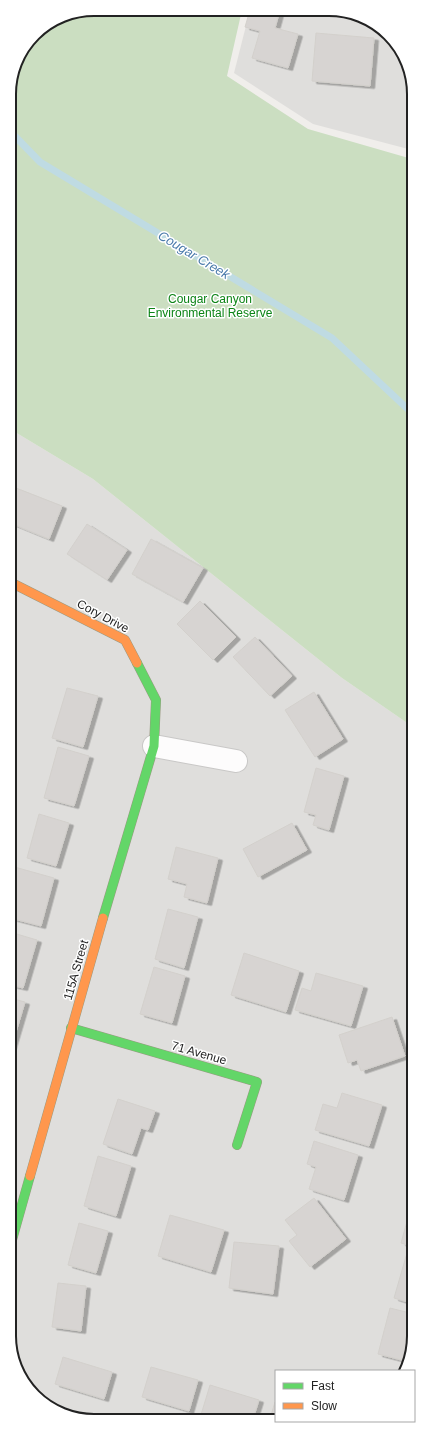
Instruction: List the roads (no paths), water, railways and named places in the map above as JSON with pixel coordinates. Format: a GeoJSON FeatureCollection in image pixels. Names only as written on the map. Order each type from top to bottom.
{"type":"FeatureCollection","features":[{"type":"Feature","properties":{"kind":"street","name":"Cory Drive"},"geometry":{"type":"LineString","coordinates":[[16,585],[125,640],[156,700]]}},
{"type":"Feature","properties":{"kind":"street","name":"115A Street"},"geometry":{"type":"LineString","coordinates":[[16,1225],[71,1028],[154,746],[156,700]]}},
{"type":"Feature","properties":{"kind":"street"},"geometry":{"type":"LineString","coordinates":[[154,746],[236,761]]}},
{"type":"Feature","properties":{"kind":"street","name":"71 Avenue"},"geometry":{"type":"LineString","coordinates":[[71,1028],[257,1082],[237,1145]]}},
{"type":"Feature","properties":{"kind":"waterway","name":"Cougar Creek"},"geometry":{"type":"LineString","coordinates":[[16,137],[40,162],[332,338],[407,408]]}},
{"type":"Feature","properties":{"kind":"park label","name":"Cougar Canyon Environmental Reserve"},"geometry":{"type":"Point","coordinates":[210,306]}}]}
